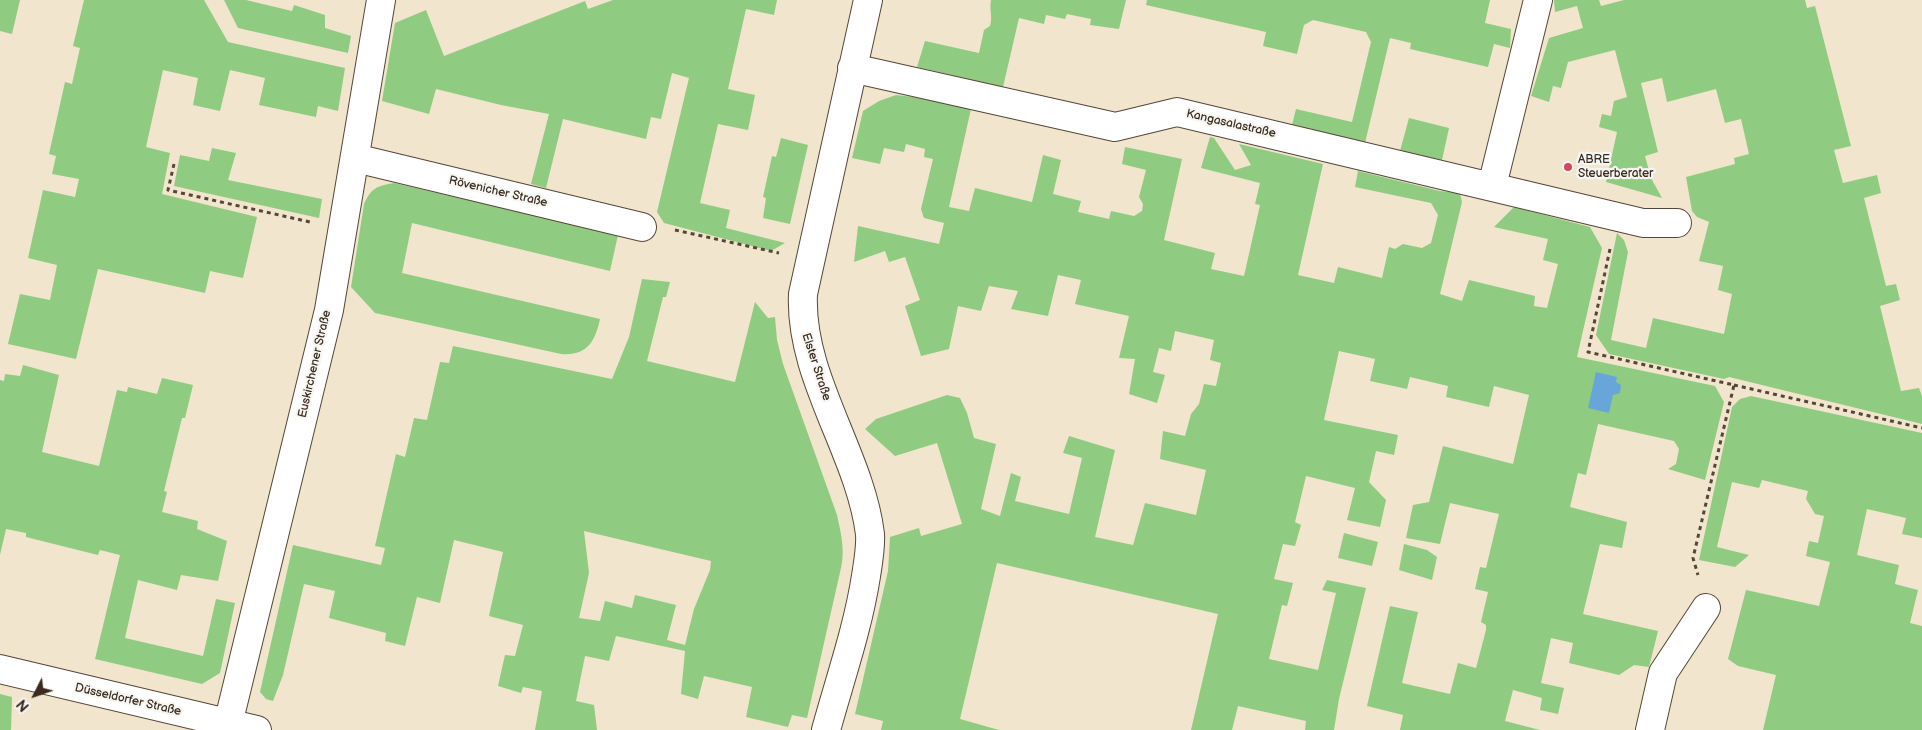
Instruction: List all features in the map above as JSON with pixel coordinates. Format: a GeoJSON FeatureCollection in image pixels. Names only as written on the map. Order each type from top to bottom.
{"type":"FeatureCollection","features":[{"type":"Feature","properties":{"kind":"street","name":"Euskirchener Straße"},"geometry":{"type":"LineString","coordinates":[[228,724],[329,310],[381,0]]}},
{"type":"Feature","properties":{"kind":"street","name":"Elster Straße"},"geometry":{"type":"LineString","coordinates":[[826,730],[862,601],[870,536],[866,511],[849,459],[815,370],[804,334],[803,294],[868,0]]}},
{"type":"Feature","properties":{"kind":"street"},"geometry":{"type":"LineString","coordinates":[[1492,186],[1538,0]]}},
{"type":"Feature","properties":{"kind":"street","name":"Kangasalastraße"},"geometry":{"type":"LineString","coordinates":[[852,68],[1115,127],[1178,112],[1643,223],[1677,223]]}},
{"type":"Feature","properties":{"kind":"street","name":"Rövenicher Straße"},"geometry":{"type":"LineString","coordinates":[[355,158],[642,227]]}},
{"type":"Feature","properties":{"kind":"street"},"geometry":{"type":"LineString","coordinates":[[1650,730],[1663,673],[1706,608]]}},
{"type":"Feature","properties":{"kind":"street","name":"Düsseldorfer Straße"},"geometry":{"type":"LineString","coordinates":[[0,670],[180,721],[228,724],[257,730]]}},
{"type":"Feature","properties":{"kind":"path"},"geometry":{"type":"LineString","coordinates":[[174,164],[168,190],[342,230]]}},
{"type":"Feature","properties":{"kind":"path"},"geometry":{"type":"LineString","coordinates":[[1605,213],[1611,247],[1588,352],[1922,428]]}},
{"type":"Feature","properties":{"kind":"path"},"geometry":{"type":"LineString","coordinates":[[642,227],[663,227],[810,260]]}},
{"type":"Feature","properties":{"kind":"path"},"geometry":{"type":"LineString","coordinates":[[1706,608],[1693,558],[1734,385]]}},
{"type":"Feature","properties":{"kind":"green space"},"geometry":{"type":"Polygon","coordinates":[[[0,0],[20,0],[12,34],[0,31],[0,0]]]}},
{"type":"Feature","properties":{"kind":"green space"},"geometry":{"type":"Polygon","coordinates":[[[84,0],[204,0],[228,42],[345,68],[338,111],[318,106],[316,117],[259,105],[265,78],[230,70],[220,111],[193,105],[198,78],[163,70],[146,147],[170,153],[162,194],[257,217],[243,278],[210,271],[205,293],[98,269],[76,359],[8,344],[20,294],[50,300],[57,265],[28,258],[43,190],[75,197],[79,179],[52,174],[56,156],[49,154],[65,82],[72,84],[80,48],[73,46],[84,0]]]}},
{"type":"Feature","properties":{"kind":"green space"},"geometry":{"type":"Polygon","coordinates":[[[224,0],[246,0],[292,11],[294,5],[325,15],[325,28],[351,36],[348,53],[238,28],[224,0]]]}},
{"type":"Feature","properties":{"kind":"green space"},"geometry":{"type":"Polygon","coordinates":[[[613,0],[777,0],[774,15],[746,9],[728,89],[755,95],[748,130],[718,124],[700,203],[730,210],[726,228],[785,243],[771,251],[664,223],[657,212],[689,78],[672,73],[661,119],[651,117],[646,139],[563,119],[546,188],[531,184],[549,114],[501,105],[436,89],[429,114],[382,101],[395,23],[426,10],[444,56],[585,1],[588,9],[613,0]]]}},
{"type":"Feature","properties":{"kind":"green space"},"geometry":{"type":"Polygon","coordinates":[[[991,0],[1126,0],[1119,29],[1090,25],[1091,19],[1067,14],[1065,19],[1046,15],[1044,24],[1019,18],[1003,87],[917,67],[925,41],[979,53],[984,30],[990,26],[991,22],[991,0]]]}},
{"type":"Feature","properties":{"kind":"green space"},"geometry":{"type":"Polygon","coordinates":[[[1147,0],[1490,0],[1485,23],[1511,29],[1510,48],[1494,44],[1488,67],[1410,49],[1411,43],[1390,38],[1365,143],[1292,125],[1296,109],[1352,122],[1371,42],[1366,32],[1313,20],[1304,25],[1297,54],[1263,46],[1266,32],[1146,5],[1147,0]]]}},
{"type":"Feature","properties":{"kind":"green space"},"geometry":{"type":"Polygon","coordinates":[[[1554,0],[1599,0],[1601,6],[1624,0],[1805,0],[1807,8],[1815,6],[1851,146],[1834,150],[1843,183],[1877,175],[1881,193],[1864,198],[1886,286],[1896,284],[1900,300],[1880,306],[1901,391],[1919,388],[1922,396],[1922,424],[1729,377],[1724,379],[1609,354],[1596,335],[1617,233],[1624,240],[1628,252],[1611,340],[1646,348],[1653,318],[1724,334],[1732,294],[1718,290],[1723,266],[1699,261],[1709,222],[1697,217],[1692,211],[1686,177],[1735,164],[1734,158],[1749,154],[1741,119],[1725,123],[1716,89],[1667,102],[1662,78],[1641,83],[1658,152],[1645,156],[1651,178],[1662,198],[1606,182],[1617,132],[1599,127],[1602,114],[1611,116],[1614,101],[1627,97],[1615,50],[1568,62],[1561,88],[1553,86],[1549,102],[1531,96],[1549,38],[1583,28],[1577,6],[1555,12],[1554,0]]]}},
{"type":"Feature","properties":{"kind":"green space"},"geometry":{"type":"Polygon","coordinates":[[[896,95],[971,109],[949,207],[969,211],[975,188],[1032,202],[1043,155],[1061,160],[1053,194],[1081,201],[1078,212],[1109,219],[1111,211],[1134,216],[1142,211],[1143,204],[1139,197],[1146,170],[1122,164],[1125,147],[1182,159],[1164,240],[1215,253],[1211,269],[1244,276],[1260,205],[1255,204],[1260,183],[1201,168],[1210,137],[1214,138],[1235,170],[1251,165],[1239,144],[1323,164],[1298,275],[1334,283],[1338,267],[1382,278],[1389,247],[1395,249],[1403,244],[1422,248],[1431,243],[1438,215],[1431,203],[1355,187],[1358,171],[1440,191],[1460,193],[1462,202],[1440,294],[1462,301],[1469,280],[1535,296],[1534,306],[1547,308],[1558,264],[1543,260],[1548,239],[1494,227],[1514,207],[1590,227],[1602,248],[1577,357],[1715,386],[1724,402],[1705,480],[1668,469],[1676,464],[1679,449],[1674,441],[1598,424],[1586,475],[1578,473],[1570,507],[1627,522],[1622,548],[1600,544],[1583,614],[1658,631],[1649,667],[1634,665],[1619,675],[1569,663],[1573,643],[1551,638],[1541,683],[1564,688],[1558,714],[1540,710],[1542,698],[1513,690],[1505,721],[1540,730],[1400,730],[1403,715],[1367,706],[1390,606],[1418,612],[1402,683],[1450,694],[1458,663],[1476,668],[1486,630],[1486,625],[1481,622],[1488,592],[1475,589],[1480,567],[1486,568],[1499,514],[1450,503],[1440,544],[1406,538],[1413,505],[1429,502],[1443,446],[1513,464],[1529,395],[1494,386],[1489,407],[1446,397],[1448,386],[1410,377],[1407,389],[1370,381],[1375,359],[1339,351],[1324,420],[1398,435],[1394,455],[1376,451],[1369,482],[1386,500],[1380,527],[1347,520],[1355,488],[1306,476],[1295,522],[1301,525],[1295,546],[1283,544],[1274,579],[1293,583],[1287,606],[1282,605],[1269,659],[1318,670],[1336,593],[1322,590],[1327,580],[1366,588],[1339,699],[1334,730],[1305,730],[1306,721],[1238,706],[1232,730],[1191,730],[1218,614],[997,563],[960,719],[999,730],[881,730],[883,721],[855,714],[888,571],[890,537],[919,528],[921,536],[962,524],[937,443],[895,456],[865,429],[876,419],[947,395],[960,398],[967,413],[974,438],[996,444],[981,509],[1000,516],[1011,473],[1021,477],[1015,501],[1069,514],[1082,458],[1063,453],[1069,436],[1115,450],[1095,537],[1133,545],[1145,503],[1196,515],[1206,470],[1160,459],[1163,431],[1185,436],[1191,414],[1199,404],[1204,384],[1216,386],[1221,363],[1210,360],[1214,340],[1175,331],[1171,351],[1159,348],[1153,372],[1165,375],[1157,403],[1129,394],[1135,359],[1119,358],[1129,316],[1075,304],[1081,280],[1058,275],[1048,316],[1011,309],[1018,291],[989,286],[981,311],[958,306],[949,349],[921,356],[905,306],[920,300],[905,257],[889,262],[885,251],[854,262],[858,226],[939,244],[944,223],[924,218],[921,209],[933,159],[924,157],[925,149],[906,144],[904,152],[884,148],[880,164],[852,158],[863,111],[879,101],[896,95]]]}},
{"type":"Feature","properties":{"kind":"green space"},"geometry":{"type":"Polygon","coordinates":[[[1409,118],[1449,128],[1442,160],[1400,151],[1409,118]]]}},
{"type":"Feature","properties":{"kind":"green space"},"geometry":{"type":"Polygon","coordinates":[[[781,138],[808,145],[790,224],[763,218],[766,198],[763,197],[772,156],[776,157],[781,138]]]}},
{"type":"Feature","properties":{"kind":"green space"},"geometry":{"type":"Polygon","coordinates":[[[212,148],[236,153],[228,180],[322,199],[319,218],[174,186],[180,155],[209,161],[212,148]]]}},
{"type":"Feature","properties":{"kind":"green space"},"geometry":{"type":"Polygon","coordinates":[[[394,183],[618,235],[610,271],[412,223],[402,273],[600,319],[592,341],[588,346],[577,353],[561,354],[375,313],[351,287],[364,204],[372,191],[383,185],[394,183]]]}},
{"type":"Feature","properties":{"kind":"green space"},"geometry":{"type":"Polygon","coordinates":[[[642,279],[670,282],[666,297],[663,297],[647,361],[735,382],[755,302],[768,318],[775,317],[777,340],[783,364],[837,515],[843,548],[841,568],[807,718],[792,715],[788,727],[746,717],[752,687],[704,676],[698,699],[681,694],[685,651],[616,636],[609,661],[585,656],[576,701],[594,705],[597,730],[535,730],[542,691],[523,687],[521,693],[498,686],[505,655],[515,656],[523,625],[489,616],[503,552],[454,540],[440,603],[417,597],[405,646],[385,641],[386,633],[329,618],[335,591],[304,584],[283,675],[273,701],[266,699],[260,692],[293,545],[381,565],[385,548],[375,546],[396,454],[405,457],[414,418],[427,420],[440,362],[449,363],[453,346],[612,379],[629,337],[642,279]],[[584,531],[589,573],[579,618],[600,621],[605,601],[632,608],[635,595],[676,605],[667,640],[685,645],[694,609],[710,570],[711,561],[584,531]]]}},
{"type":"Feature","properties":{"kind":"green space"},"geometry":{"type":"Polygon","coordinates":[[[23,365],[59,375],[42,452],[99,466],[117,390],[127,392],[128,387],[157,394],[162,378],[193,385],[185,418],[182,418],[164,491],[167,492],[162,512],[198,521],[197,529],[227,541],[218,581],[181,575],[177,590],[138,580],[125,638],[203,656],[216,599],[235,603],[220,673],[202,684],[95,659],[120,555],[100,550],[98,555],[26,537],[26,533],[6,529],[0,555],[0,380],[4,381],[5,374],[20,376],[23,365]]]}},
{"type":"Feature","properties":{"kind":"green space"},"geometry":{"type":"Polygon","coordinates":[[[1751,396],[1922,433],[1922,538],[1902,534],[1906,518],[1867,509],[1857,555],[1899,565],[1895,584],[1918,590],[1910,623],[1922,626],[1922,730],[1763,730],[1776,675],[1738,666],[1728,659],[1746,590],[1819,606],[1830,562],[1806,556],[1809,541],[1818,543],[1824,516],[1815,514],[1806,499],[1808,491],[1762,480],[1759,488],[1732,482],[1717,547],[1749,555],[1735,567],[1699,560],[1732,407],[1740,399],[1751,396]]]}},
{"type":"Feature","properties":{"kind":"green space"},"geometry":{"type":"Polygon","coordinates":[[[1344,533],[1378,542],[1372,566],[1338,558],[1344,533]]]}},
{"type":"Feature","properties":{"kind":"green space"},"geometry":{"type":"Polygon","coordinates":[[[1404,544],[1427,550],[1437,557],[1432,580],[1399,570],[1404,544]]]}},
{"type":"Feature","properties":{"kind":"green space"},"geometry":{"type":"Polygon","coordinates":[[[0,694],[12,697],[11,730],[0,730],[0,694]]]}},
{"type":"Feature","properties":{"kind":"water"},"geometry":{"type":"Polygon","coordinates":[[[1596,372],[1617,377],[1616,382],[1621,385],[1620,393],[1613,395],[1609,413],[1588,408],[1596,372]]]}},
{"type":"Feature","properties":{"kind":"place","name":"ABRE Steuerberater"},"geometry":{"type":"Point","coordinates":[1568,167]}}]}
